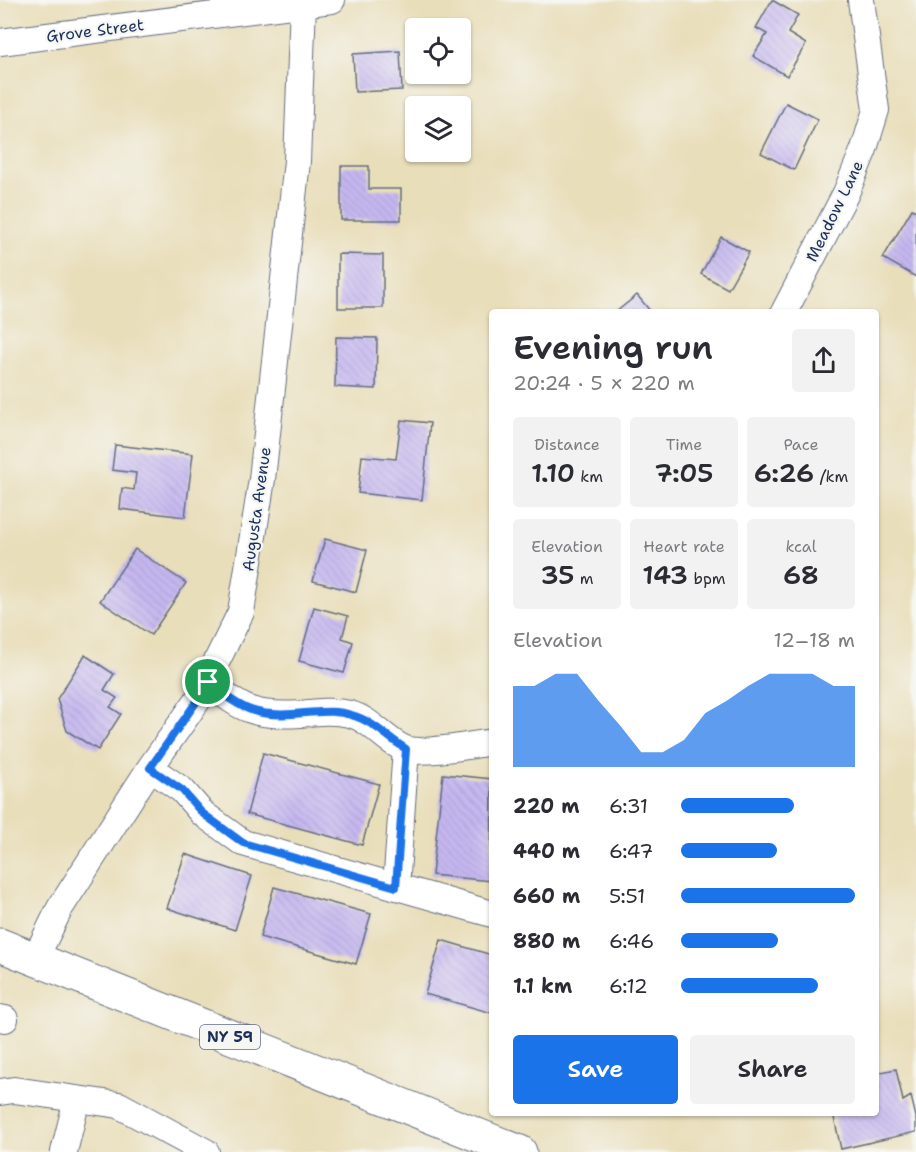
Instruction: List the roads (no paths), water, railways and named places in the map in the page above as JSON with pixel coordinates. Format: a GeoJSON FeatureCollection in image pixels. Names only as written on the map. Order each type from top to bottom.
{"type":"FeatureCollection","features":[{"type":"Feature","properties":{"kind":"main road","name":"NY 59"},"geometry":{"type":"LineString","coordinates":[[0,945],[520,1152]]}},
{"type":"Feature","properties":{"kind":"street","name":"Grove Street"},"geometry":{"type":"LineString","coordinates":[[0,42],[332,0]]}},
{"type":"Feature","properties":{"kind":"street","name":"Meadow Lane"},"geometry":{"type":"LineString","coordinates":[[786,309],[846,194],[864,149],[876,110],[861,0]]}},
{"type":"Feature","properties":{"kind":"street","name":"Augusta Avenue"},"geometry":{"type":"LineString","coordinates":[[35,959],[60,908],[150,768],[197,701],[241,612],[262,478],[297,161],[303,4]]}},
{"type":"Feature","properties":{"kind":"street"},"geometry":{"type":"LineString","coordinates":[[208,682],[233,703],[254,712],[278,716],[330,711],[353,715],[371,724],[406,749],[434,750],[489,742]]}},
{"type":"Feature","properties":{"kind":"street"},"geometry":{"type":"LineString","coordinates":[[396,887],[406,749]]}},
{"type":"Feature","properties":{"kind":"street"},"geometry":{"type":"LineString","coordinates":[[150,768],[171,782],[202,813],[243,843],[489,913]]}},
{"type":"Feature","properties":{"kind":"street"},"geometry":{"type":"LineString","coordinates":[[0,1092],[14,1090],[118,1105],[205,1152]]}},
{"type":"Feature","properties":{"kind":"street"},"geometry":{"type":"LineString","coordinates":[[64,1152],[76,1099]]}}]}
